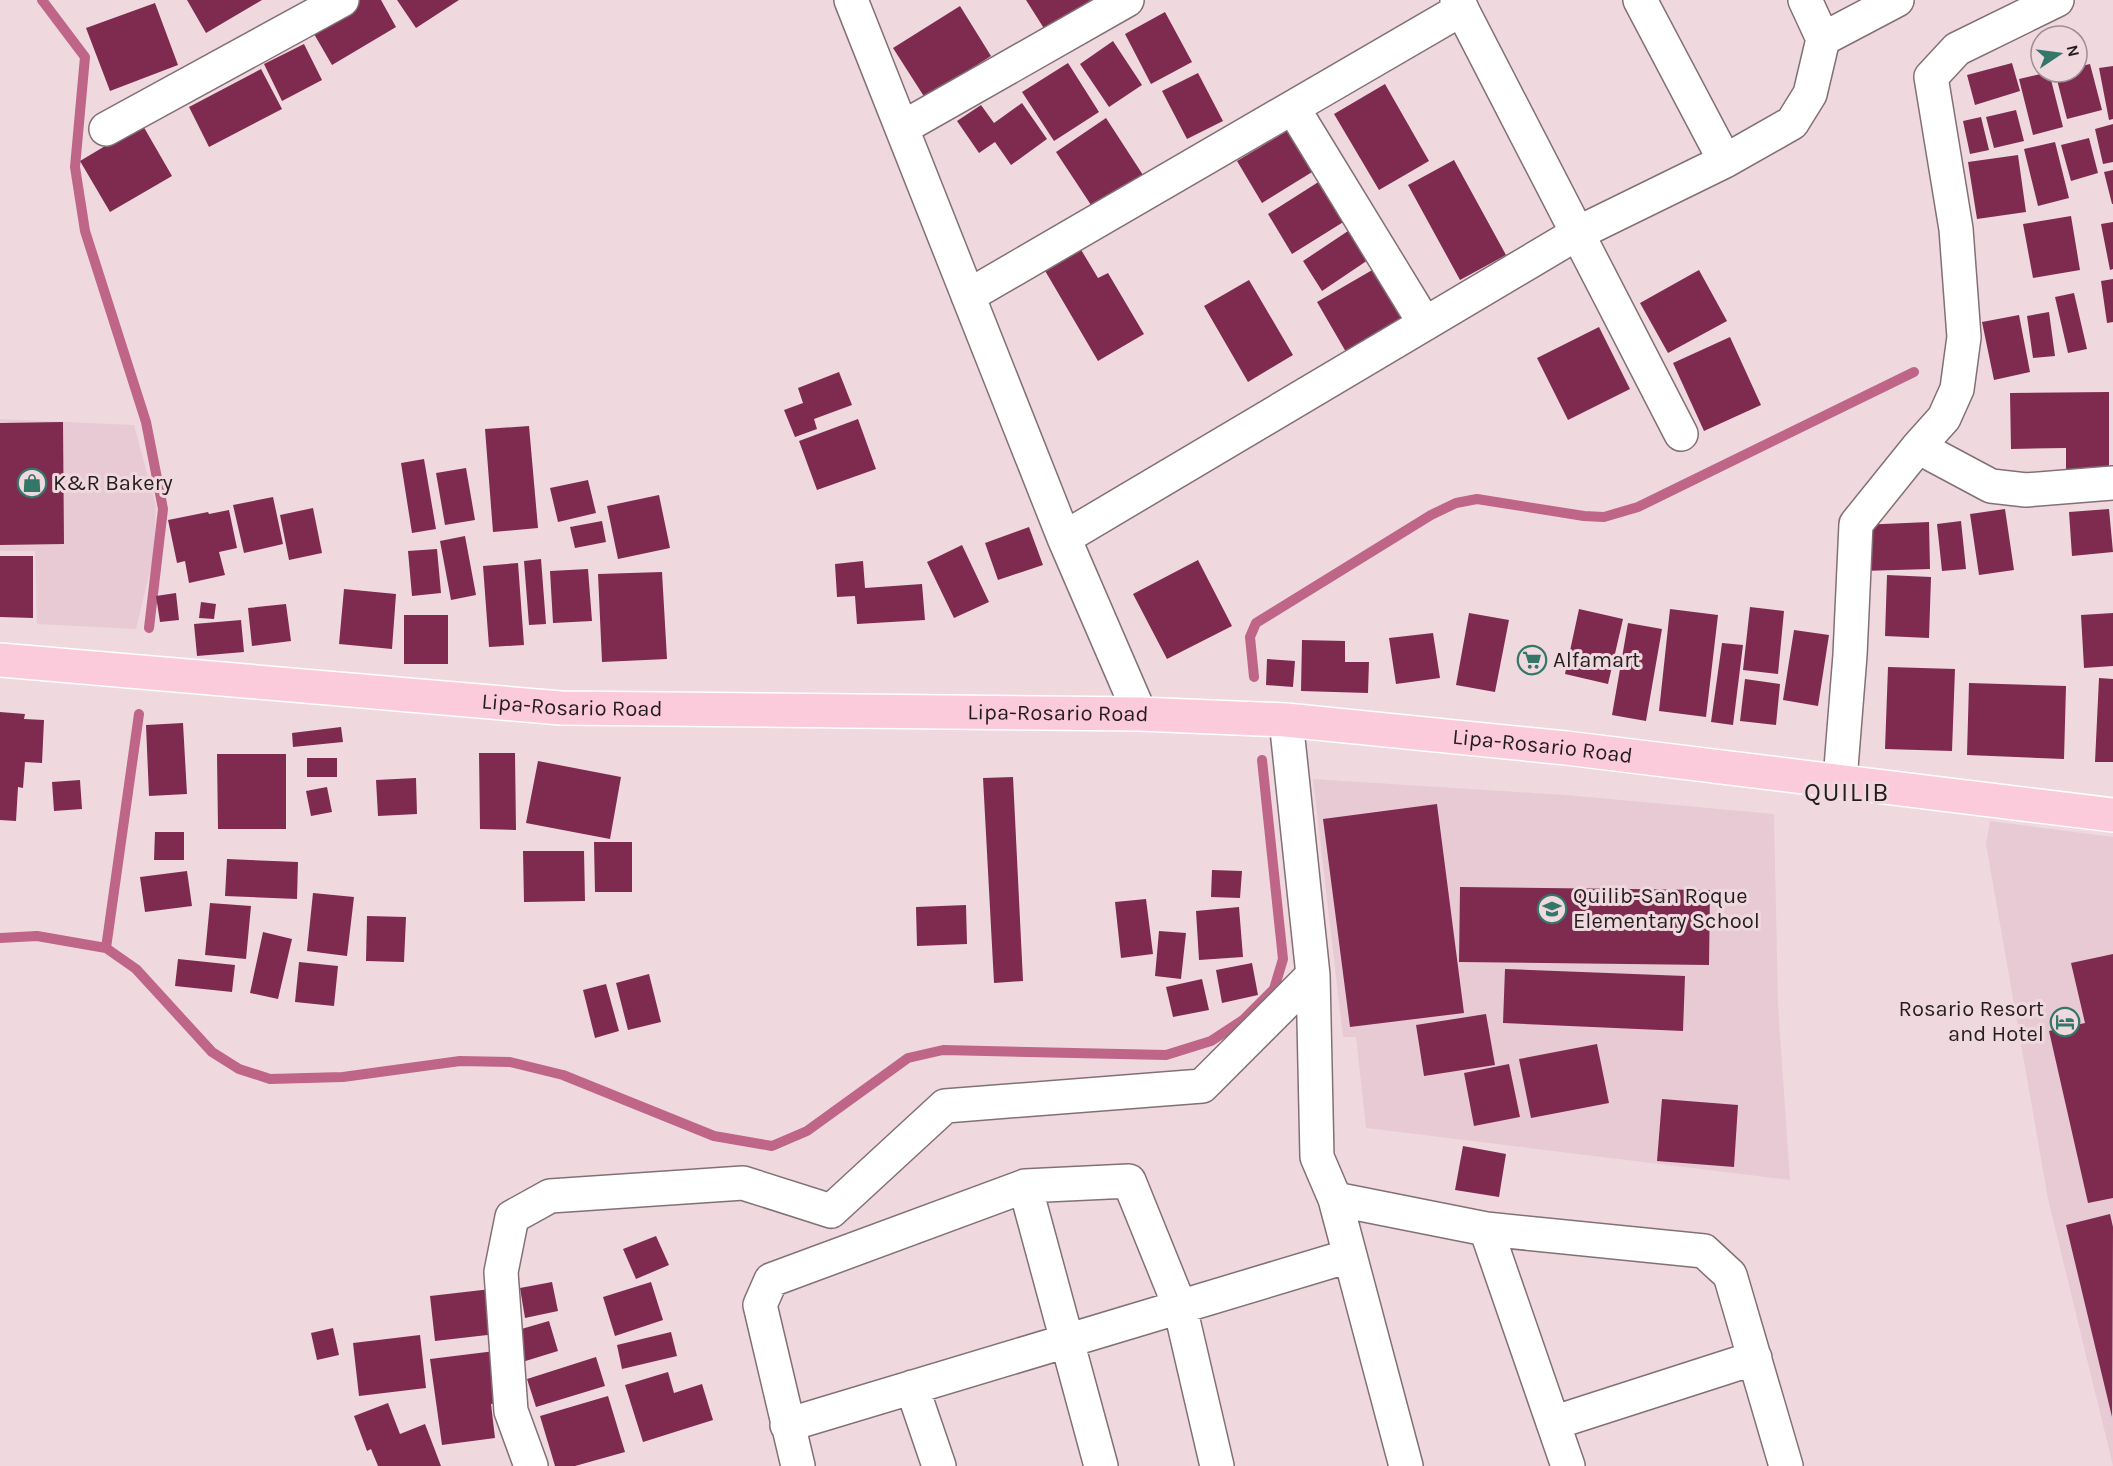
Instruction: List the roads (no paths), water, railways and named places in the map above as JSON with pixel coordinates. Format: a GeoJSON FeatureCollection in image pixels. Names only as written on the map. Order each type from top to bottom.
{"type":"FeatureCollection","features":[{"type":"Feature","properties":{"kind":"main road","name":"Lipa-Rosario Road"},"geometry":{"type":"LineString","coordinates":[[0,660],[561,708],[1140,714],[1286,720],[1566,748],[2113,815]]}},
{"type":"Feature","properties":{"kind":"street"},"geometry":{"type":"LineString","coordinates":[[106,129],[342,0]]}},
{"type":"Feature","properties":{"kind":"street"},"geometry":{"type":"LineString","coordinates":[[851,0],[1064,538],[1140,714]]}},
{"type":"Feature","properties":{"kind":"street"},"geometry":{"type":"LineString","coordinates":[[902,128],[1127,0]]}},
{"type":"Feature","properties":{"kind":"street"},"geometry":{"type":"LineString","coordinates":[[1640,0],[1725,161]]}},
{"type":"Feature","properties":{"kind":"street"},"geometry":{"type":"LineString","coordinates":[[1064,538],[1578,233],[1725,161],[1792,123],[1810,94],[1823,39],[1805,0]]}},
{"type":"Feature","properties":{"kind":"street"},"geometry":{"type":"LineString","coordinates":[[1823,39],[1897,0]]}},
{"type":"Feature","properties":{"kind":"street"},"geometry":{"type":"LineString","coordinates":[[1840,780],[1850,655],[1856,524],[1944,418],[1957,389],[1964,337],[1956,229],[1931,78],[1957,49],[2057,0]]}},
{"type":"Feature","properties":{"kind":"street"},"geometry":{"type":"LineString","coordinates":[[968,296],[1293,108],[1460,5],[1681,434]]}},
{"type":"Feature","properties":{"kind":"street"},"geometry":{"type":"LineString","coordinates":[[1293,108],[1425,324]]}},
{"type":"Feature","properties":{"kind":"street"},"geometry":{"type":"LineString","coordinates":[[1918,447],[1991,486],[2026,490],[2113,483]]}},
{"type":"Feature","properties":{"kind":"street"},"geometry":{"type":"LineString","coordinates":[[1286,720],[1313,975],[1317,1157],[1335,1200],[1406,1466]]}},
{"type":"Feature","properties":{"kind":"street"},"geometry":{"type":"LineString","coordinates":[[531,1466],[511,1411],[501,1272],[512,1217],[550,1196],[743,1183],[831,1211],[945,1106],[1202,1086],[1313,975]]}},
{"type":"Feature","properties":{"kind":"street"},"geometry":{"type":"LineString","coordinates":[[798,1466],[760,1305],[771,1280],[1025,1186],[1129,1181],[1180,1307],[1217,1466]]}},
{"type":"Feature","properties":{"kind":"street"},"geometry":{"type":"LineString","coordinates":[[1025,1186],[1101,1466]]}},
{"type":"Feature","properties":{"kind":"street"},"geometry":{"type":"LineString","coordinates":[[1335,1200],[1486,1229],[1704,1251],[1730,1275],[1786,1466]]}},
{"type":"Feature","properties":{"kind":"street"},"geometry":{"type":"LineString","coordinates":[[1486,1229],[1568,1466]]}},
{"type":"Feature","properties":{"kind":"street"},"geometry":{"type":"LineString","coordinates":[[787,1425],[1349,1256]]}},
{"type":"Feature","properties":{"kind":"street"},"geometry":{"type":"LineString","coordinates":[[1553,1423],[1755,1358]]}},
{"type":"Feature","properties":{"kind":"street"},"geometry":{"type":"LineString","coordinates":[[912,1387],[939,1466]]}},
{"type":"Feature","properties":{"kind":"waterway"},"geometry":{"type":"LineString","coordinates":[[42,0],[85,57],[75,167],[85,231],[146,422],[163,509],[149,628]]}},
{"type":"Feature","properties":{"kind":"waterway"},"geometry":{"type":"LineString","coordinates":[[1254,677],[1250,637],[1256,623],[1431,515],[1456,503],[1477,499],[1584,516],[1604,517],[1638,507],[1914,372]]}},
{"type":"Feature","properties":{"kind":"waterway"},"geometry":{"type":"LineString","coordinates":[[106,948],[139,714]]}},
{"type":"Feature","properties":{"kind":"waterway"},"geometry":{"type":"LineString","coordinates":[[0,938],[37,936],[106,948],[136,969],[212,1052],[239,1069],[270,1079],[343,1077],[460,1061],[510,1062],[563,1075],[714,1136],[772,1146],[807,1131],[908,1058],[943,1050],[1166,1055],[1211,1041],[1243,1020],[1274,989],[1283,959],[1262,760]]}},
{"type":"Feature","properties":{"kind":"place","name":"K&R Bakery"},"geometry":{"type":"Point","coordinates":[32,483]}},
{"type":"Feature","properties":{"kind":"place","name":"Alfamart"},"geometry":{"type":"Point","coordinates":[1532,660]}},
{"type":"Feature","properties":{"kind":"place","name":"Quilib-San Roque Elementary School"},"geometry":{"type":"Point","coordinates":[1552,909]}},
{"type":"Feature","properties":{"kind":"place","name":"Rosario Resort and Hotel"},"geometry":{"type":"Point","coordinates":[2065,1022]}},
{"type":"Feature","properties":{"kind":"district","name":"QUILIB"},"geometry":{"type":"Point","coordinates":[1847,792]}}]}
